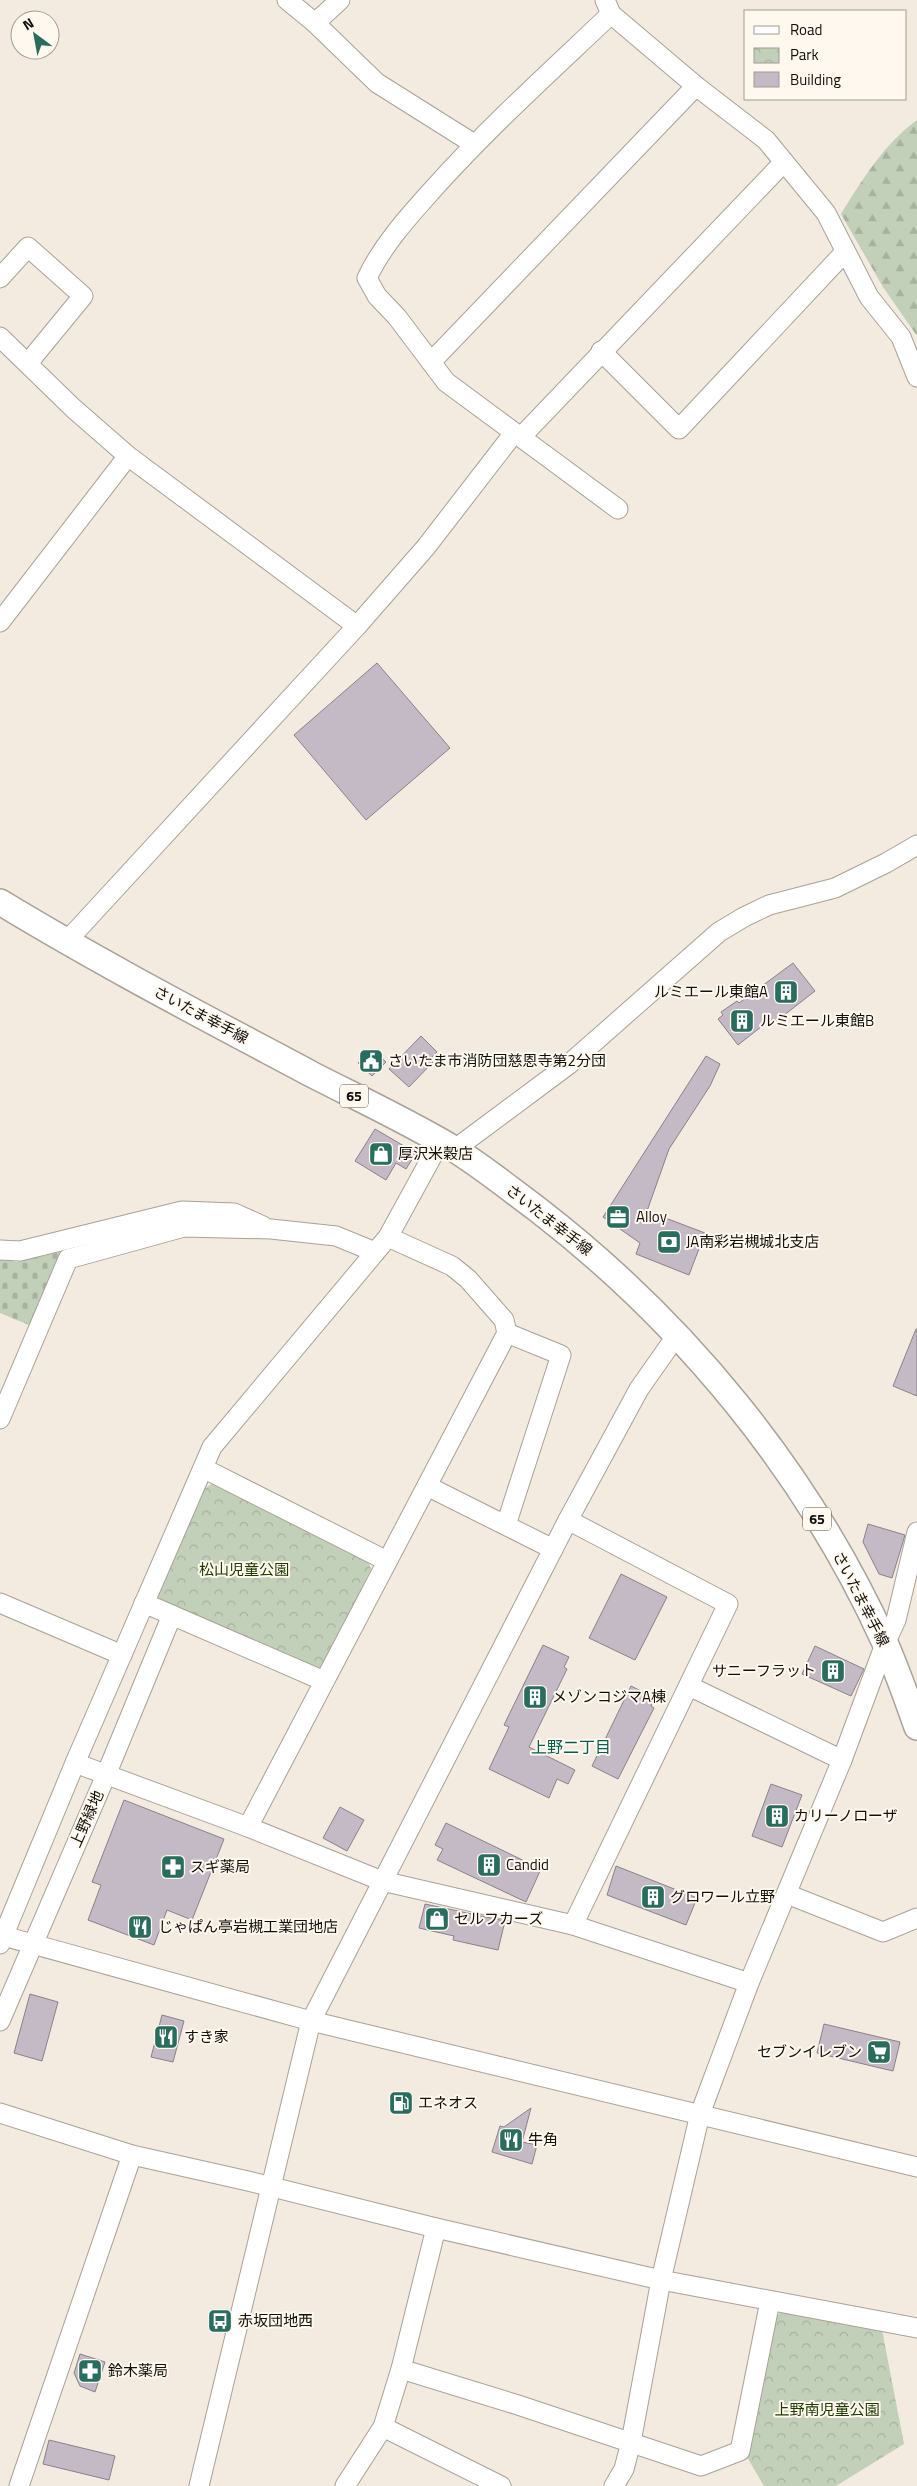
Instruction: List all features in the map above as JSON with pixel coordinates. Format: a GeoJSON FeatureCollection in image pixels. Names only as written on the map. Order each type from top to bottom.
{"type":"FeatureCollection","features":[{"type":"Feature","properties":{"kind":"main road","name":"さいたま幸手線"},"geometry":{"type":"LineString","coordinates":[[0,902],[66,942],[447,1145],[572,1236],[628,1286],[677,1335],[727,1391],[776,1455],[831,1542],[885,1644],[916,1719]]}},
{"type":"Feature","properties":{"kind":"street"},"geometry":{"type":"LineString","coordinates":[[286,0],[314,23],[377,82],[474,144]]}},
{"type":"Feature","properties":{"kind":"street"},"geometry":{"type":"LineString","coordinates":[[314,23],[340,0]]}},
{"type":"Feature","properties":{"kind":"street"},"geometry":{"type":"LineString","coordinates":[[618,509],[446,382],[397,317],[377,296],[367,278],[376,258],[413,212],[474,144],[608,7],[696,86],[766,140],[826,213],[869,297],[901,337],[917,377]]}},
{"type":"Feature","properties":{"kind":"street"},"geometry":{"type":"LineString","coordinates":[[431,362],[696,86]]}},
{"type":"Feature","properties":{"kind":"street"},"geometry":{"type":"LineString","coordinates":[[66,942],[357,626],[426,547],[518,435],[601,352],[784,162]]}},
{"type":"Feature","properties":{"kind":"street"},"geometry":{"type":"LineString","coordinates":[[0,278],[28,246],[83,296],[28,363]]}},
{"type":"Feature","properties":{"kind":"street"},"geometry":{"type":"LineString","coordinates":[[601,352],[679,429],[845,252]]}},
{"type":"Feature","properties":{"kind":"street"},"geometry":{"type":"LineString","coordinates":[[0,337],[73,408],[128,456],[357,626]]}},
{"type":"Feature","properties":{"kind":"street"},"geometry":{"type":"LineString","coordinates":[[0,622],[128,456]]}},
{"type":"Feature","properties":{"kind":"street"},"geometry":{"type":"LineString","coordinates":[[917,845],[836,888],[769,905],[719,932],[568,1065],[447,1145],[388,1237],[212,1447],[1,1938],[311,2021],[917,2167]]}},
{"type":"Feature","properties":{"kind":"street"},"geometry":{"type":"LineString","coordinates":[[0,1250],[20,1252],[182,1211],[234,1212],[271,1229]]}},
{"type":"Feature","properties":{"kind":"street"},"geometry":{"type":"LineString","coordinates":[[0,1419],[68,1259],[184,1228],[271,1229],[336,1236],[376,1252]]}},
{"type":"Feature","properties":{"kind":"street"},"geometry":{"type":"LineString","coordinates":[[248,1827],[507,1332],[504,1320],[468,1279],[452,1266],[388,1237]]}},
{"type":"Feature","properties":{"kind":"street"},"geometry":{"type":"LineString","coordinates":[[506,1525],[561,1355],[507,1332]]}},
{"type":"Feature","properties":{"kind":"street"},"geometry":{"type":"LineString","coordinates":[[199,2486],[311,2021],[568,1520],[639,1389],[677,1335]]}},
{"type":"Feature","properties":{"kind":"street"},"geometry":{"type":"LineString","coordinates":[[203,1468],[387,1561]]}},
{"type":"Feature","properties":{"kind":"street"},"geometry":{"type":"LineString","coordinates":[[427,1486],[553,1549]]}},
{"type":"Feature","properties":{"kind":"street"},"geometry":{"type":"LineString","coordinates":[[568,1520],[728,1604],[573,1925]]}},
{"type":"Feature","properties":{"kind":"street"},"geometry":{"type":"LineString","coordinates":[[614,2486],[624,2469],[631,2442],[661,2280],[700,2114],[749,1983],[842,1760],[885,1644],[896,1620],[917,1532]]}},
{"type":"Feature","properties":{"kind":"street"},"geometry":{"type":"LineString","coordinates":[[0,1603],[122,1655]]}},
{"type":"Feature","properties":{"kind":"street"},"geometry":{"type":"LineString","coordinates":[[144,1603],[324,1681]]}},
{"type":"Feature","properties":{"kind":"street","name":"上野緑地"},"geometry":{"type":"LineString","coordinates":[[0,2021],[106,1775],[172,1615]]}},
{"type":"Feature","properties":{"kind":"street"},"geometry":{"type":"LineString","coordinates":[[689,1686],[842,1760]]}},
{"type":"Feature","properties":{"kind":"street"},"geometry":{"type":"LineString","coordinates":[[75,1763],[248,1827],[382,1881],[573,1925],[749,1983]]}},
{"type":"Feature","properties":{"kind":"street"},"geometry":{"type":"LineString","coordinates":[[787,1894],[883,1932],[917,1918]]}},
{"type":"Feature","properties":{"kind":"street"},"geometry":{"type":"LineString","coordinates":[[0,2113],[132,2155],[271,2186],[436,2228],[661,2280],[917,2328]]}},
{"type":"Feature","properties":{"kind":"street"},"geometry":{"type":"LineString","coordinates":[[19,2486],[132,2155]]}},
{"type":"Feature","properties":{"kind":"street"},"geometry":{"type":"LineString","coordinates":[[345,2486],[383,2427],[402,2369],[436,2228]]}},
{"type":"Feature","properties":{"kind":"street"},"geometry":{"type":"LineString","coordinates":[[402,2369],[701,2466],[740,2452],[770,2301]]}},
{"type":"Feature","properties":{"kind":"street"},"geometry":{"type":"LineString","coordinates":[[383,2427],[501,2486]]}},
{"type":"Feature","properties":{"kind":"green space"},"geometry":{"type":"Polygon","coordinates":[[[917,120],[917,336],[883,287],[841,214],[884,151],[917,120]]]}},
{"type":"Feature","properties":{"kind":"green space"},"geometry":{"type":"Polygon","coordinates":[[[65,1251],[29,1325],[0,1313],[0,1258],[16,1262],[65,1251]]]}},
{"type":"Feature","properties":{"kind":"green space","name":"松山児童公園"},"geometry":{"type":"Polygon","coordinates":[[[213,1483],[368,1560],[371,1569],[326,1663],[316,1670],[166,1605],[158,1597],[202,1490],[213,1483]]]}},
{"type":"Feature","properties":{"kind":"green space","name":"上野南児童公園"},"geometry":{"type":"Polygon","coordinates":[[[783,2311],[882,2330],[904,2444],[836,2486],[764,2486],[747,2457],[776,2316],[783,2311]]]}},
{"type":"Feature","properties":{"kind":"building"},"geometry":{"type":"Polygon","coordinates":[[[377,663],[450,748],[366,820],[294,735],[377,663]]]}},
{"type":"Feature","properties":{"kind":"building"},"geometry":{"type":"Polygon","coordinates":[[[793,963],[815,991],[774,1023],[771,1019],[738,1045],[718,1019],[723,1015],[721,1012],[737,1001],[739,1003],[793,963]]]}},
{"type":"Feature","properties":{"kind":"building"},"geometry":{"type":"Polygon","coordinates":[[[421,1036],[437,1052],[430,1059],[433,1062],[409,1087],[389,1069],[421,1036]]]}},
{"type":"Feature","properties":{"kind":"building"},"geometry":{"type":"Polygon","coordinates":[[[372,1049],[386,1062],[372,1076],[358,1063],[372,1049]]]}},
{"type":"Feature","properties":{"kind":"building"},"geometry":{"type":"Polygon","coordinates":[[[706,1056],[720,1064],[710,1086],[669,1149],[647,1211],[705,1233],[689,1275],[636,1254],[640,1243],[603,1217],[706,1056]]]}},
{"type":"Feature","properties":{"kind":"building"},"geometry":{"type":"Polygon","coordinates":[[[375,1129],[416,1153],[406,1169],[396,1163],[386,1180],[355,1161],[375,1129]]]}},
{"type":"Feature","properties":{"kind":"building"},"geometry":{"type":"Polygon","coordinates":[[[917,1329],[917,1396],[893,1386],[917,1329]]]}},
{"type":"Feature","properties":{"kind":"building"},"geometry":{"type":"Polygon","coordinates":[[[868,1524],[905,1535],[892,1578],[879,1574],[863,1542],[868,1524]]]}},
{"type":"Feature","properties":{"kind":"building"},"geometry":{"type":"Polygon","coordinates":[[[621,1574],[667,1597],[635,1660],[589,1638],[621,1574]]]}},
{"type":"Feature","properties":{"kind":"building"},"geometry":{"type":"Polygon","coordinates":[[[543,1645],[569,1657],[564,1667],[567,1669],[529,1747],[575,1770],[568,1784],[557,1779],[549,1798],[489,1769],[509,1727],[504,1725],[543,1645]]]}},
{"type":"Feature","properties":{"kind":"building","name":"サニーフラット"},"geometry":{"type":"Polygon","coordinates":[[[815,1646],[864,1669],[851,1696],[802,1674],[815,1646]]]}},
{"type":"Feature","properties":{"kind":"building"},"geometry":{"type":"Polygon","coordinates":[[[631,1686],[655,1698],[651,1706],[654,1708],[618,1779],[592,1766],[631,1686]]]}},
{"type":"Feature","properties":{"kind":"building","name":"カリーノローザ"},"geometry":{"type":"Polygon","coordinates":[[[771,1784],[802,1795],[782,1847],[752,1836],[771,1784]]]}},
{"type":"Feature","properties":{"kind":"building"},"geometry":{"type":"Polygon","coordinates":[[[124,1800],[224,1839],[192,1920],[167,1910],[154,1945],[88,1920],[101,1885],[92,1882],[124,1800]]]}},
{"type":"Feature","properties":{"kind":"building"},"geometry":{"type":"Polygon","coordinates":[[[340,1807],[364,1820],[347,1851],[323,1838],[340,1807]]]}},
{"type":"Feature","properties":{"kind":"building","name":"Candid"},"geometry":{"type":"Polygon","coordinates":[[[446,1823],[541,1869],[526,1902],[437,1860],[443,1849],[435,1845],[446,1823]]]}},
{"type":"Feature","properties":{"kind":"building","name":"グロワール立野"},"geometry":{"type":"Polygon","coordinates":[[[616,1866],[697,1898],[686,1925],[607,1895],[616,1866]]]}},
{"type":"Feature","properties":{"kind":"building"},"geometry":{"type":"Polygon","coordinates":[[[425,1904],[505,1921],[498,1950],[453,1940],[454,1936],[419,1928],[425,1904]]]}},
{"type":"Feature","properties":{"kind":"building"},"geometry":{"type":"Polygon","coordinates":[[[30,1994],[58,2002],[42,2061],[14,2053],[30,1994]]]}},
{"type":"Feature","properties":{"kind":"building"},"geometry":{"type":"Polygon","coordinates":[[[162,2015],[184,2021],[173,2062],[151,2057],[162,2015]]]}},
{"type":"Feature","properties":{"kind":"building"},"geometry":{"type":"Polygon","coordinates":[[[824,2024],[900,2042],[893,2071],[817,2053],[824,2024]]]}},
{"type":"Feature","properties":{"kind":"building"},"geometry":{"type":"Polygon","coordinates":[[[531,2108],[522,2142],[537,2145],[532,2164],[492,2152],[500,2126],[504,2127],[531,2108]]]}},
{"type":"Feature","properties":{"kind":"building"},"geometry":{"type":"Polygon","coordinates":[[[80,2354],[105,2362],[95,2392],[80,2386],[74,2373],[80,2354]]]}},
{"type":"Feature","properties":{"kind":"building"},"geometry":{"type":"Polygon","coordinates":[[[49,2440],[115,2456],[109,2480],[43,2464],[49,2440]]]}},
{"type":"Feature","properties":{"kind":"place","name":"ルミエール東館A"},"geometry":{"type":"Point","coordinates":[786,992]}},
{"type":"Feature","properties":{"kind":"place","name":"ルミエール東館B"},"geometry":{"type":"Point","coordinates":[742,1021]}},
{"type":"Feature","properties":{"kind":"place","name":"さいたま市消防団慈恩寺第2分団"},"geometry":{"type":"Point","coordinates":[371,1061]}},
{"type":"Feature","properties":{"kind":"place","name":"厚沢米穀店"},"geometry":{"type":"Point","coordinates":[381,1154]}},
{"type":"Feature","properties":{"kind":"place","name":"Alloy"},"geometry":{"type":"Point","coordinates":[618,1217]}},
{"type":"Feature","properties":{"kind":"place","name":"JA南彩岩槻城北支店"},"geometry":{"type":"Point","coordinates":[669,1242]}},
{"type":"Feature","properties":{"kind":"place","name":"サニーフラット"},"geometry":{"type":"Point","coordinates":[833,1671]}},
{"type":"Feature","properties":{"kind":"place","name":"メゾンコジマA棟"},"geometry":{"type":"Point","coordinates":[535,1697]}},
{"type":"Feature","properties":{"kind":"place","name":"カリーノローザ"},"geometry":{"type":"Point","coordinates":[777,1816]}},
{"type":"Feature","properties":{"kind":"place","name":"Candid"},"geometry":{"type":"Point","coordinates":[489,1865]}},
{"type":"Feature","properties":{"kind":"place","name":"スギ薬局"},"geometry":{"type":"Point","coordinates":[173,1867]}},
{"type":"Feature","properties":{"kind":"place","name":"グロワール立野"},"geometry":{"type":"Point","coordinates":[653,1897]}},
{"type":"Feature","properties":{"kind":"place","name":"セルフカーズ"},"geometry":{"type":"Point","coordinates":[437,1919]}},
{"type":"Feature","properties":{"kind":"place","name":"じゃぱん亭岩槻工業団地店"},"geometry":{"type":"Point","coordinates":[140,1927]}},
{"type":"Feature","properties":{"kind":"place","name":"すき家"},"geometry":{"type":"Point","coordinates":[166,2037]}},
{"type":"Feature","properties":{"kind":"place","name":"セブンイレブン"},"geometry":{"type":"Point","coordinates":[879,2052]}},
{"type":"Feature","properties":{"kind":"place","name":"エネオス"},"geometry":{"type":"Point","coordinates":[401,2103]}},
{"type":"Feature","properties":{"kind":"place","name":"牛角"},"geometry":{"type":"Point","coordinates":[511,2140]}},
{"type":"Feature","properties":{"kind":"place","name":"赤坂団地西"},"geometry":{"type":"Point","coordinates":[220,2321]}},
{"type":"Feature","properties":{"kind":"place","name":"鈴木薬局"},"geometry":{"type":"Point","coordinates":[90,2371]}},
{"type":"Feature","properties":{"kind":"district","name":"上野二丁目"},"geometry":{"type":"Point","coordinates":[571,1747]}}]}
